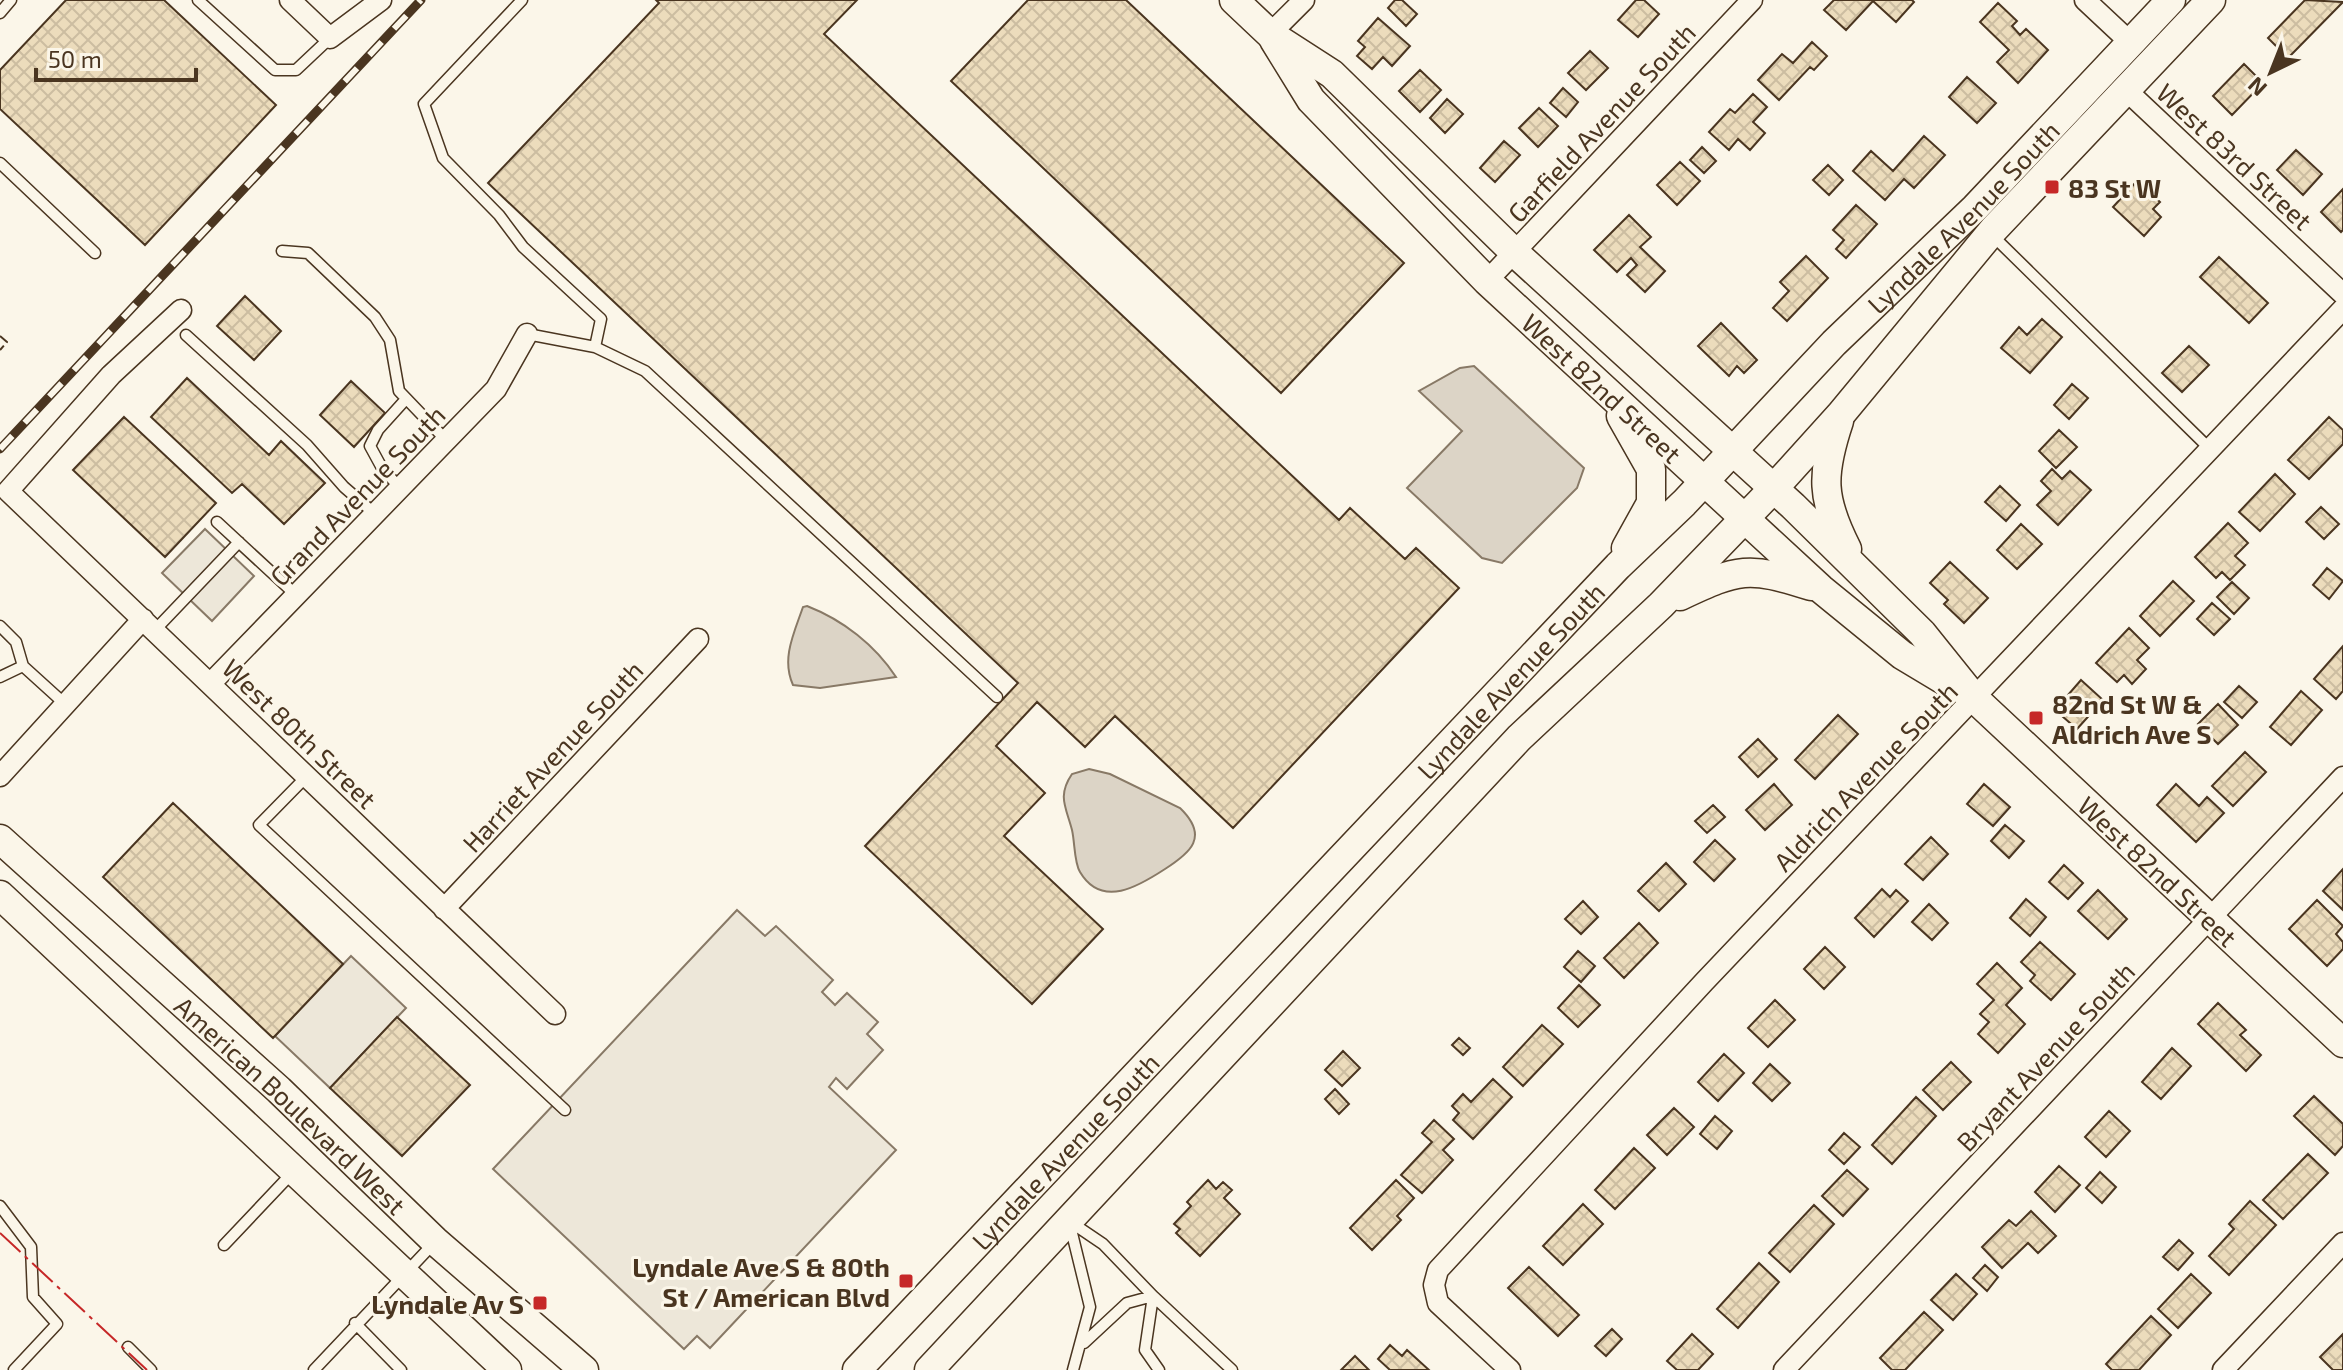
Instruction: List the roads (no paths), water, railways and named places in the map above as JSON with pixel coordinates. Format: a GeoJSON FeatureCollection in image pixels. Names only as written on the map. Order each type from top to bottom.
{"type":"FeatureCollection","features":[{"type":"Feature","properties":{"kind":"main road","name":"West 82nd Street"},"geometry":{"type":"LineString","coordinates":[[1234,0],[1270,34],[1332,74],[1514,252],[1774,488],[1922,633],[1975,699],[2343,1043]]}},
{"type":"Feature","properties":{"kind":"main road","name":"Lyndale Avenue South"},"geometry":{"type":"LineString","coordinates":[[857,1370],[1618,566],[1704,481],[1834,343],[1975,208],[2171,0]]}},
{"type":"Feature","properties":{"kind":"main road","name":"Lyndale Avenue South"},"geometry":{"type":"LineString","coordinates":[[935,1368],[1519,738],[1661,605],[1774,488],[1841,414],[1990,234],[2211,0]]}},
{"type":"Feature","properties":{"kind":"main road","name":"West 82nd Street"},"geometry":{"type":"LineString","coordinates":[[1270,34],[1311,100],[1487,281],[1821,589],[1902,655],[1975,699]]}},
{"type":"Feature","properties":{"kind":"main road"},"geometry":{"type":"LineString","coordinates":[[1599,382],[1651,469],[1651,503],[1632,533],[1618,566]]}},
{"type":"Feature","properties":{"kind":"main road"},"geometry":{"type":"LineString","coordinates":[[1841,414],[1829,451],[1824,487],[1832,519],[1857,567]]}},
{"type":"Feature","properties":{"kind":"main road"},"geometry":{"type":"LineString","coordinates":[[1661,605],[1728,573],[1764,571],[1821,589]]}},
{"type":"Feature","properties":{"kind":"main road","name":"American Boulevard West"},"geometry":{"type":"LineString","coordinates":[[0,839],[279,1090],[435,1241],[584,1370]]}},
{"type":"Feature","properties":{"kind":"main road","name":"American Boulevard West"},"geometry":{"type":"LineString","coordinates":[[0,895],[507,1370]]}},
{"type":"Feature","properties":{"kind":"main road"},"geometry":{"type":"LineString","coordinates":[[0,914],[38,931]]}},
{"type":"Feature","properties":{"kind":"street"},"geometry":{"type":"LineString","coordinates":[[301,4],[330,38],[381,0]]}},
{"type":"Feature","properties":{"kind":"street"},"geometry":{"type":"LineString","coordinates":[[1270,34],[1304,0]]}},
{"type":"Feature","properties":{"kind":"street","name":"Garfield Avenue South"},"geometry":{"type":"LineString","coordinates":[[1487,281],[1752,0]]}},
{"type":"Feature","properties":{"kind":"street"},"geometry":{"type":"LineString","coordinates":[[2085,0],[2132,44]]}},
{"type":"Feature","properties":{"kind":"street","name":"West 83rd Street"},"geometry":{"type":"LineString","coordinates":[[2126,90],[2343,294]]}},
{"type":"Feature","properties":{"kind":"street","name":"Aldrich Avenue South"},"geometry":{"type":"LineString","coordinates":[[1510,1370],[1438,1303],[1434,1285],[1438,1270],[1662,1028],[2343,309]]}},
{"type":"Feature","properties":{"kind":"street","name":"West 80th Street"},"geometry":{"type":"LineString","coordinates":[[181,310],[111,375],[8,491],[555,1014]]}},
{"type":"Feature","properties":{"kind":"street","name":"Grand Avenue South"},"geometry":{"type":"LineString","coordinates":[[211,683],[496,389],[527,334]]}},
{"type":"Feature","properties":{"kind":"street"},"geometry":{"type":"LineString","coordinates":[[1,776],[66,705],[149,624]]}},
{"type":"Feature","properties":{"kind":"street","name":"Harriet Avenue South"},"geometry":{"type":"LineString","coordinates":[[444,909],[698,639]]}},
{"type":"Feature","properties":{"kind":"street","name":"Bryant Avenue South"},"geometry":{"type":"LineString","coordinates":[[1784,1370],[2343,777]]}},
{"type":"Feature","properties":{"kind":"street"},"geometry":{"type":"LineString","coordinates":[[2223,1370],[2343,1243]]}},
{"type":"Feature","properties":{"kind":"lane"},"geometry":{"type":"LineString","coordinates":[[0,13],[11,0]]}},
{"type":"Feature","properties":{"kind":"lane"},"geometry":{"type":"LineString","coordinates":[[198,0],[275,70],[296,70],[330,38]]}},
{"type":"Feature","properties":{"kind":"lane"},"geometry":{"type":"LineString","coordinates":[[522,0],[424,104],[443,158],[499,215],[523,247],[601,319],[595,347]]}},
{"type":"Feature","properties":{"kind":"lane"},"geometry":{"type":"LineString","coordinates":[[0,163],[95,253]]}},
{"type":"Feature","properties":{"kind":"lane"},"geometry":{"type":"LineString","coordinates":[[1990,234],[2210,449]]}},
{"type":"Feature","properties":{"kind":"lane"},"geometry":{"type":"LineString","coordinates":[[282,251],[308,253],[375,317],[390,340],[399,391],[446,440]]}},
{"type":"Feature","properties":{"kind":"lane"},"geometry":{"type":"LineString","coordinates":[[527,334],[595,347],[633,364],[669,390],[997,697]]}},
{"type":"Feature","properties":{"kind":"lane"},"geometry":{"type":"LineString","coordinates":[[186,335],[307,445],[344,487],[375,514]]}},
{"type":"Feature","properties":{"kind":"lane"},"geometry":{"type":"LineString","coordinates":[[400,488],[382,468],[370,446],[378,430],[406,399]]}},
{"type":"Feature","properties":{"kind":"lane"},"geometry":{"type":"LineString","coordinates":[[217,522],[296,595]]}},
{"type":"Feature","properties":{"kind":"lane"},"geometry":{"type":"LineString","coordinates":[[149,624],[239,542]]}},
{"type":"Feature","properties":{"kind":"lane"},"geometry":{"type":"LineString","coordinates":[[0,626],[16,642],[23,666],[66,705]]}},
{"type":"Feature","properties":{"kind":"lane"},"geometry":{"type":"LineString","coordinates":[[0,677],[23,666]]}},
{"type":"Feature","properties":{"kind":"lane"},"geometry":{"type":"LineString","coordinates":[[307,776],[259,825],[565,1110]]}},
{"type":"Feature","properties":{"kind":"lane"},"geometry":{"type":"LineString","coordinates":[[224,1245],[295,1170]]}},
{"type":"Feature","properties":{"kind":"lane"},"geometry":{"type":"LineString","coordinates":[[0,1206],[31,1247],[33,1297],[57,1324],[14,1370]]}},
{"type":"Feature","properties":{"kind":"lane"},"geometry":{"type":"LineString","coordinates":[[1069,1221],[1103,1244],[1232,1370]]}},
{"type":"Feature","properties":{"kind":"lane"},"geometry":{"type":"LineString","coordinates":[[1069,1221],[1090,1307],[1076,1369]]}},
{"type":"Feature","properties":{"kind":"lane"},"geometry":{"type":"LineString","coordinates":[[314,1370],[435,1241]]}},
{"type":"Feature","properties":{"kind":"lane"},"geometry":{"type":"LineString","coordinates":[[1083,1344],[1127,1303],[1153,1296]]}},
{"type":"Feature","properties":{"kind":"lane"},"geometry":{"type":"LineString","coordinates":[[1153,1296],[1145,1350],[1148,1360],[1159,1370]]}},
{"type":"Feature","properties":{"kind":"lane"},"geometry":{"type":"LineString","coordinates":[[355,1323],[401,1370]]}},
{"type":"Feature","properties":{"kind":"lane"},"geometry":{"type":"LineString","coordinates":[[128,1347],[151,1370]]}},
{"type":"Feature","properties":{"kind":"railway"},"geometry":{"type":"LineString","coordinates":[[0,449],[421,0]]}},
{"type":"Feature","properties":{"kind":"place","name":"83 St W"},"geometry":{"type":"Point","coordinates":[2052,187]}},
{"type":"Feature","properties":{"kind":"place","name":"82nd St W & Aldrich Ave S"},"geometry":{"type":"Point","coordinates":[2036,718]}},
{"type":"Feature","properties":{"kind":"place","name":"Lyndale Ave S & 80th St / American Blvd"},"geometry":{"type":"Point","coordinates":[906,1281]}},
{"type":"Feature","properties":{"kind":"place","name":"Lyndale Av S"},"geometry":{"type":"Point","coordinates":[540,1303]}}]}
